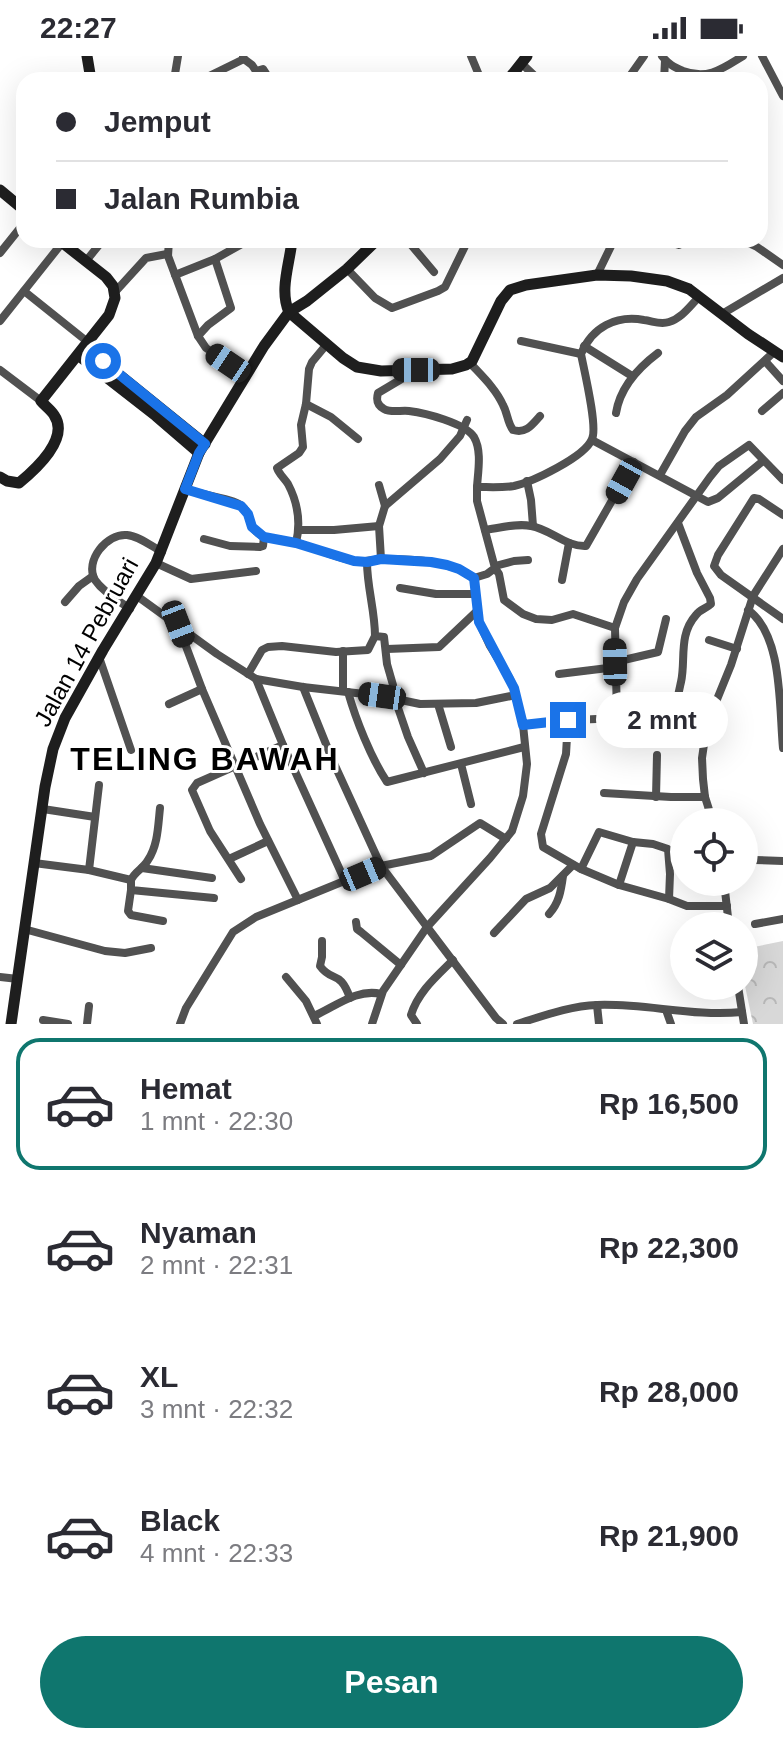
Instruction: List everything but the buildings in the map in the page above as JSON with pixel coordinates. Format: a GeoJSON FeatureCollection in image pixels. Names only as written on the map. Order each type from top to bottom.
{"type":"FeatureCollection","features":[{"type":"Feature","properties":{"kind":"street"},"geometry":{"type":"LineString","coordinates":[[714,72],[743,56]]}},
{"type":"Feature","properties":{"kind":"street"},"geometry":{"type":"LineString","coordinates":[[762,56],[782,94]]}},
{"type":"Feature","properties":{"kind":"street"},"geometry":{"type":"LineString","coordinates":[[217,72],[244,58],[256,71],[263,69],[266,72]]}},
{"type":"Feature","properties":{"kind":"street"},"geometry":{"type":"LineString","coordinates":[[664,58],[675,68],[689,72]]}},
{"type":"Feature","properties":{"kind":"street"},"geometry":{"type":"LineString","coordinates":[[0,190],[16,203]]}},
{"type":"Feature","properties":{"kind":"street"},"geometry":{"type":"LineString","coordinates":[[0,253],[16,233]]}},
{"type":"Feature","properties":{"kind":"street"},"geometry":{"type":"LineString","coordinates":[[0,321],[55,248]]}},
{"type":"Feature","properties":{"kind":"street"},"geometry":{"type":"LineString","coordinates":[[41,401],[84,349],[114,306],[115,292],[106,277],[69,248]]}},
{"type":"Feature","properties":{"kind":"street"},"geometry":{"type":"LineString","coordinates":[[86,261],[97,248]]}},
{"type":"Feature","properties":{"kind":"street"},"geometry":{"type":"LineString","coordinates":[[168,248],[167,254],[198,336],[206,348],[247,375]]}},
{"type":"Feature","properties":{"kind":"street"},"geometry":{"type":"LineString","coordinates":[[175,275],[235,248]]}},
{"type":"Feature","properties":{"kind":"street"},"geometry":{"type":"LineString","coordinates":[[291,248],[285,290],[289,312],[349,362],[364,369],[381,371],[452,369],[470,363],[501,301],[510,290],[526,285],[597,275],[667,281],[689,289],[778,354],[696,417],[660,475]]}},
{"type":"Feature","properties":{"kind":"street","name":"Jalan 14 Pebruari"},"geometry":{"type":"LineString","coordinates":[[11,1024],[48,774],[56,739],[75,699],[159,558],[202,448],[264,346],[289,312],[347,269],[369,248]]}},
{"type":"Feature","properties":{"kind":"street"},"geometry":{"type":"LineString","coordinates":[[414,248],[434,272]]}},
{"type":"Feature","properties":{"kind":"street"},"geometry":{"type":"LineString","coordinates":[[347,269],[375,298],[396,308],[445,287],[464,248]]}},
{"type":"Feature","properties":{"kind":"street"},"geometry":{"type":"LineString","coordinates":[[597,275],[610,248]]}},
{"type":"Feature","properties":{"kind":"street"},"geometry":{"type":"LineString","coordinates":[[761,248],[783,265]]}},
{"type":"Feature","properties":{"kind":"street"},"geometry":{"type":"LineString","coordinates":[[115,292],[146,258],[167,254]]}},
{"type":"Feature","properties":{"kind":"street"},"geometry":{"type":"LineString","coordinates":[[198,336],[231,308],[215,259]]}},
{"type":"Feature","properties":{"kind":"street"},"geometry":{"type":"LineString","coordinates":[[722,314],[783,278]]}},
{"type":"Feature","properties":{"kind":"street"},"geometry":{"type":"LineString","coordinates":[[24,291],[117,379],[202,448]]}},
{"type":"Feature","properties":{"kind":"street"},"geometry":{"type":"LineString","coordinates":[[477,487],[512,486],[565,464],[578,455],[592,440],[594,422],[583,350],[592,336],[605,324],[624,320],[669,322],[681,316],[699,297]]}},
{"type":"Feature","properties":{"kind":"street"},"geometry":{"type":"LineString","coordinates":[[521,341],[583,350],[632,376]]}},
{"type":"Feature","properties":{"kind":"street"},"geometry":{"type":"LineString","coordinates":[[296,543],[299,530],[295,501],[277,470],[303,447],[301,425],[309,369],[327,344]]}},
{"type":"Feature","properties":{"kind":"street"},"geometry":{"type":"LineString","coordinates":[[616,413],[632,376],[658,353]]}},
{"type":"Feature","properties":{"kind":"street"},"geometry":{"type":"LineString","coordinates":[[765,361],[783,381]]}},
{"type":"Feature","properties":{"kind":"street"},"geometry":{"type":"LineString","coordinates":[[470,363],[497,395],[513,430],[526,430],[540,416]]}},
{"type":"Feature","properties":{"kind":"street"},"geometry":{"type":"LineString","coordinates":[[0,370],[41,401],[54,415],[58,425],[57,439],[52,449],[19,483],[0,477]]}},
{"type":"Feature","properties":{"kind":"street"},"geometry":{"type":"LineString","coordinates":[[416,370],[378,393],[377,401],[391,411],[413,411],[466,424],[477,446],[477,501],[504,600],[531,618],[552,620],[573,614],[615,628]]}},
{"type":"Feature","properties":{"kind":"street"},"geometry":{"type":"LineString","coordinates":[[762,411],[783,393]]}},
{"type":"Feature","properties":{"kind":"street"},"geometry":{"type":"LineString","coordinates":[[306,404],[331,417],[358,439]]}},
{"type":"Feature","properties":{"kind":"street"},"geometry":{"type":"LineString","coordinates":[[385,506],[440,459],[466,424]]}},
{"type":"Feature","properties":{"kind":"street"},"geometry":{"type":"LineString","coordinates":[[592,440],[708,502],[763,461]]}},
{"type":"Feature","properties":{"kind":"street"},"geometry":{"type":"LineString","coordinates":[[617,718],[615,628],[630,590],[695,495],[719,466],[749,445],[783,480]]}},
{"type":"Feature","properties":{"kind":"street"},"geometry":{"type":"LineString","coordinates":[[485,530],[533,526],[583,547],[589,543],[634,462]]}},
{"type":"Feature","properties":{"kind":"street"},"geometry":{"type":"LineString","coordinates":[[527,481],[533,526]]}},
{"type":"Feature","properties":{"kind":"street"},"geometry":{"type":"LineString","coordinates":[[379,485],[385,506],[379,526],[381,559]]}},
{"type":"Feature","properties":{"kind":"street"},"geometry":{"type":"LineString","coordinates":[[185,489],[241,506],[248,514],[252,527],[264,537],[296,543],[354,561],[431,562],[459,569],[474,578],[487,574],[495,567],[528,560]]}},
{"type":"Feature","properties":{"kind":"street"},"geometry":{"type":"LineString","coordinates":[[783,515],[754,498],[714,566],[721,575],[783,619]]}},
{"type":"Feature","properties":{"kind":"street"},"geometry":{"type":"LineString","coordinates":[[675,720],[688,628],[699,611],[711,604],[678,523]]}},
{"type":"Feature","properties":{"kind":"street"},"geometry":{"type":"LineString","coordinates":[[299,530],[379,526]]}},
{"type":"Feature","properties":{"kind":"street"},"geometry":{"type":"LineString","coordinates":[[130,609],[104,590],[93,576],[95,557],[104,544],[114,537],[133,536],[191,579],[256,571]]}},
{"type":"Feature","properties":{"kind":"street"},"geometry":{"type":"LineString","coordinates":[[204,539],[230,546],[261,547],[264,537]]}},
{"type":"Feature","properties":{"kind":"street"},"geometry":{"type":"LineString","coordinates":[[562,580],[569,543]]}},
{"type":"Feature","properties":{"kind":"street"},"geometry":{"type":"LineString","coordinates":[[709,808],[702,758],[707,724],[737,649],[753,596],[783,549]]}},
{"type":"Feature","properties":{"kind":"street"},"geometry":{"type":"LineString","coordinates":[[345,881],[252,676],[262,650],[268,647],[327,652],[368,650],[375,636],[367,562]]}},
{"type":"Feature","properties":{"kind":"street"},"geometry":{"type":"LineString","coordinates":[[65,602],[93,576]]}},
{"type":"Feature","properties":{"kind":"street"},"geometry":{"type":"LineString","coordinates":[[372,1024],[381,994],[427,927],[512,831],[527,779],[523,725],[516,695],[479,622],[474,578]]}},
{"type":"Feature","properties":{"kind":"street"},"geometry":{"type":"LineString","coordinates":[[400,588],[436,594],[474,594]]}},
{"type":"Feature","properties":{"kind":"street"},"geometry":{"type":"LineString","coordinates":[[137,596],[252,676],[303,687],[420,704],[476,703],[516,695]]}},
{"type":"Feature","properties":{"kind":"street"},"geometry":{"type":"LineString","coordinates":[[748,610],[763,623],[777,660],[782,694],[783,748]]}},
{"type":"Feature","properties":{"kind":"street"},"geometry":{"type":"LineString","coordinates":[[387,649],[439,647],[476,612]]}},
{"type":"Feature","properties":{"kind":"street"},"geometry":{"type":"LineString","coordinates":[[559,674],[616,664],[658,652],[666,619]]}},
{"type":"Feature","properties":{"kind":"street"},"geometry":{"type":"LineString","coordinates":[[178,624],[202,689],[268,841],[298,900]]}},
{"type":"Feature","properties":{"kind":"street"},"geometry":{"type":"LineString","coordinates":[[375,636],[384,637],[394,699],[424,773]]}},
{"type":"Feature","properties":{"kind":"street"},"geometry":{"type":"LineString","coordinates":[[709,640],[737,649]]}},
{"type":"Feature","properties":{"kind":"street"},"geometry":{"type":"LineString","coordinates":[[343,651],[345,692],[387,782],[524,747]]}},
{"type":"Feature","properties":{"kind":"street"},"geometry":{"type":"LineString","coordinates":[[99,657],[131,750]]}},
{"type":"Feature","properties":{"kind":"street"},"geometry":{"type":"LineString","coordinates":[[303,687],[381,866],[503,1024]]}},
{"type":"Feature","properties":{"kind":"street"},"geometry":{"type":"LineString","coordinates":[[169,704],[202,689]]}},
{"type":"Feature","properties":{"kind":"street"},"geometry":{"type":"LineString","coordinates":[[438,704],[451,747]]}},
{"type":"Feature","properties":{"kind":"street"},"geometry":{"type":"LineString","coordinates":[[523,725],[617,718],[707,724]]}},
{"type":"Feature","properties":{"kind":"street"},"geometry":{"type":"LineString","coordinates":[[568,720],[566,754],[541,834],[541,842],[548,851],[619,885],[687,906],[727,906]]}},
{"type":"Feature","properties":{"kind":"street"},"geometry":{"type":"LineString","coordinates":[[241,879],[203,817],[192,790],[197,783],[283,745]]}},
{"type":"Feature","properties":{"kind":"street"},"geometry":{"type":"LineString","coordinates":[[656,797],[657,755]]}},
{"type":"Feature","properties":{"kind":"street"},"geometry":{"type":"LineString","coordinates":[[461,764],[471,804]]}},
{"type":"Feature","properties":{"kind":"street"},"geometry":{"type":"LineString","coordinates":[[89,870],[99,785]]}},
{"type":"Feature","properties":{"kind":"street"},"geometry":{"type":"LineString","coordinates":[[604,793],[705,797]]}},
{"type":"Feature","properties":{"kind":"street"},"geometry":{"type":"LineString","coordinates":[[142,868],[154,849],[160,808]]}},
{"type":"Feature","properties":{"kind":"street"},"geometry":{"type":"LineString","coordinates":[[43,809],[95,817]]}},
{"type":"Feature","properties":{"kind":"street"},"geometry":{"type":"LineString","coordinates":[[192,1024],[180,1024],[186,1008],[233,932],[240,926],[381,866],[431,856],[480,823],[506,839]]}},
{"type":"Feature","properties":{"kind":"street"},"geometry":{"type":"LineString","coordinates":[[494,933],[526,899],[550,888],[577,867],[599,832],[668,849],[669,899]]}},
{"type":"Feature","properties":{"kind":"street"},"geometry":{"type":"LineString","coordinates":[[229,859],[268,841]]}},
{"type":"Feature","properties":{"kind":"street"},"geometry":{"type":"LineString","coordinates":[[619,885],[633,842]]}},
{"type":"Feature","properties":{"kind":"street"},"geometry":{"type":"LineString","coordinates":[[758,860],[783,861]]}},
{"type":"Feature","properties":{"kind":"street"},"geometry":{"type":"LineString","coordinates":[[34,863],[89,870],[131,885],[214,898]]}},
{"type":"Feature","properties":{"kind":"street"},"geometry":{"type":"LineString","coordinates":[[163,921],[131,915],[128,911],[135,871],[142,868],[212,878]]}},
{"type":"Feature","properties":{"kind":"street"},"geometry":{"type":"LineString","coordinates":[[549,914],[561,893],[563,876]]}},
{"type":"Feature","properties":{"kind":"street"},"geometry":{"type":"LineString","coordinates":[[726,896],[728,912]]}},
{"type":"Feature","properties":{"kind":"street"},"geometry":{"type":"LineString","coordinates":[[758,923],[783,919]]}},
{"type":"Feature","properties":{"kind":"street"},"geometry":{"type":"LineString","coordinates":[[356,922],[357,929],[401,965]]}},
{"type":"Feature","properties":{"kind":"street"},"geometry":{"type":"LineString","coordinates":[[24,929],[105,951],[125,953],[151,948]]}},
{"type":"Feature","properties":{"kind":"street"},"geometry":{"type":"LineString","coordinates":[[322,941],[320,966],[344,982],[350,998]]}},
{"type":"Feature","properties":{"kind":"street"},"geometry":{"type":"LineString","coordinates":[[417,1024],[411,1015],[417,1000],[453,960]]}},
{"type":"Feature","properties":{"kind":"street"},"geometry":{"type":"LineString","coordinates":[[0,977],[18,979]]}},
{"type":"Feature","properties":{"kind":"street"},"geometry":{"type":"LineString","coordinates":[[286,977],[306,1001],[315,1020],[350,998],[368,992],[381,994]]}},
{"type":"Feature","properties":{"kind":"street"},"geometry":{"type":"LineString","coordinates":[[740,1000],[744,1024]]}},
{"type":"Feature","properties":{"kind":"street"},"geometry":{"type":"LineString","coordinates":[[517,1024],[561,1011],[597,1005],[707,1014],[742,1012]]}},
{"type":"Feature","properties":{"kind":"street"},"geometry":{"type":"LineString","coordinates":[[597,1005],[599,1024]]}},
{"type":"Feature","properties":{"kind":"street"},"geometry":{"type":"LineString","coordinates":[[87,1024],[89,1006]]}},
{"type":"Feature","properties":{"kind":"street"},"geometry":{"type":"LineString","coordinates":[[666,1010],[671,1024]]}},
{"type":"Feature","properties":{"kind":"street"},"geometry":{"type":"LineString","coordinates":[[43,1020],[68,1024]]}},
{"type":"Feature","properties":{"kind":"green space"},"geometry":{"type":"Polygon","coordinates":[[[783,941],[783,1024],[753,1024],[748,1000],[758,1000],[758,946],[783,941]]]}},
{"type":"Feature","properties":{"kind":"district","name":"TELING BAWAH"},"geometry":{"type":"Point","coordinates":[205,759]}},
{"type":"Feature","properties":{"kind":"route"},"geometry":{"type":"LineString","coordinates":[[103,361],[205,444],[185,489],[241,506],[248,514],[252,527],[264,537],[296,543],[354,561],[431,562],[468,573],[474,578],[479,622],[514,688],[523,725],[568,720]]}}]}
